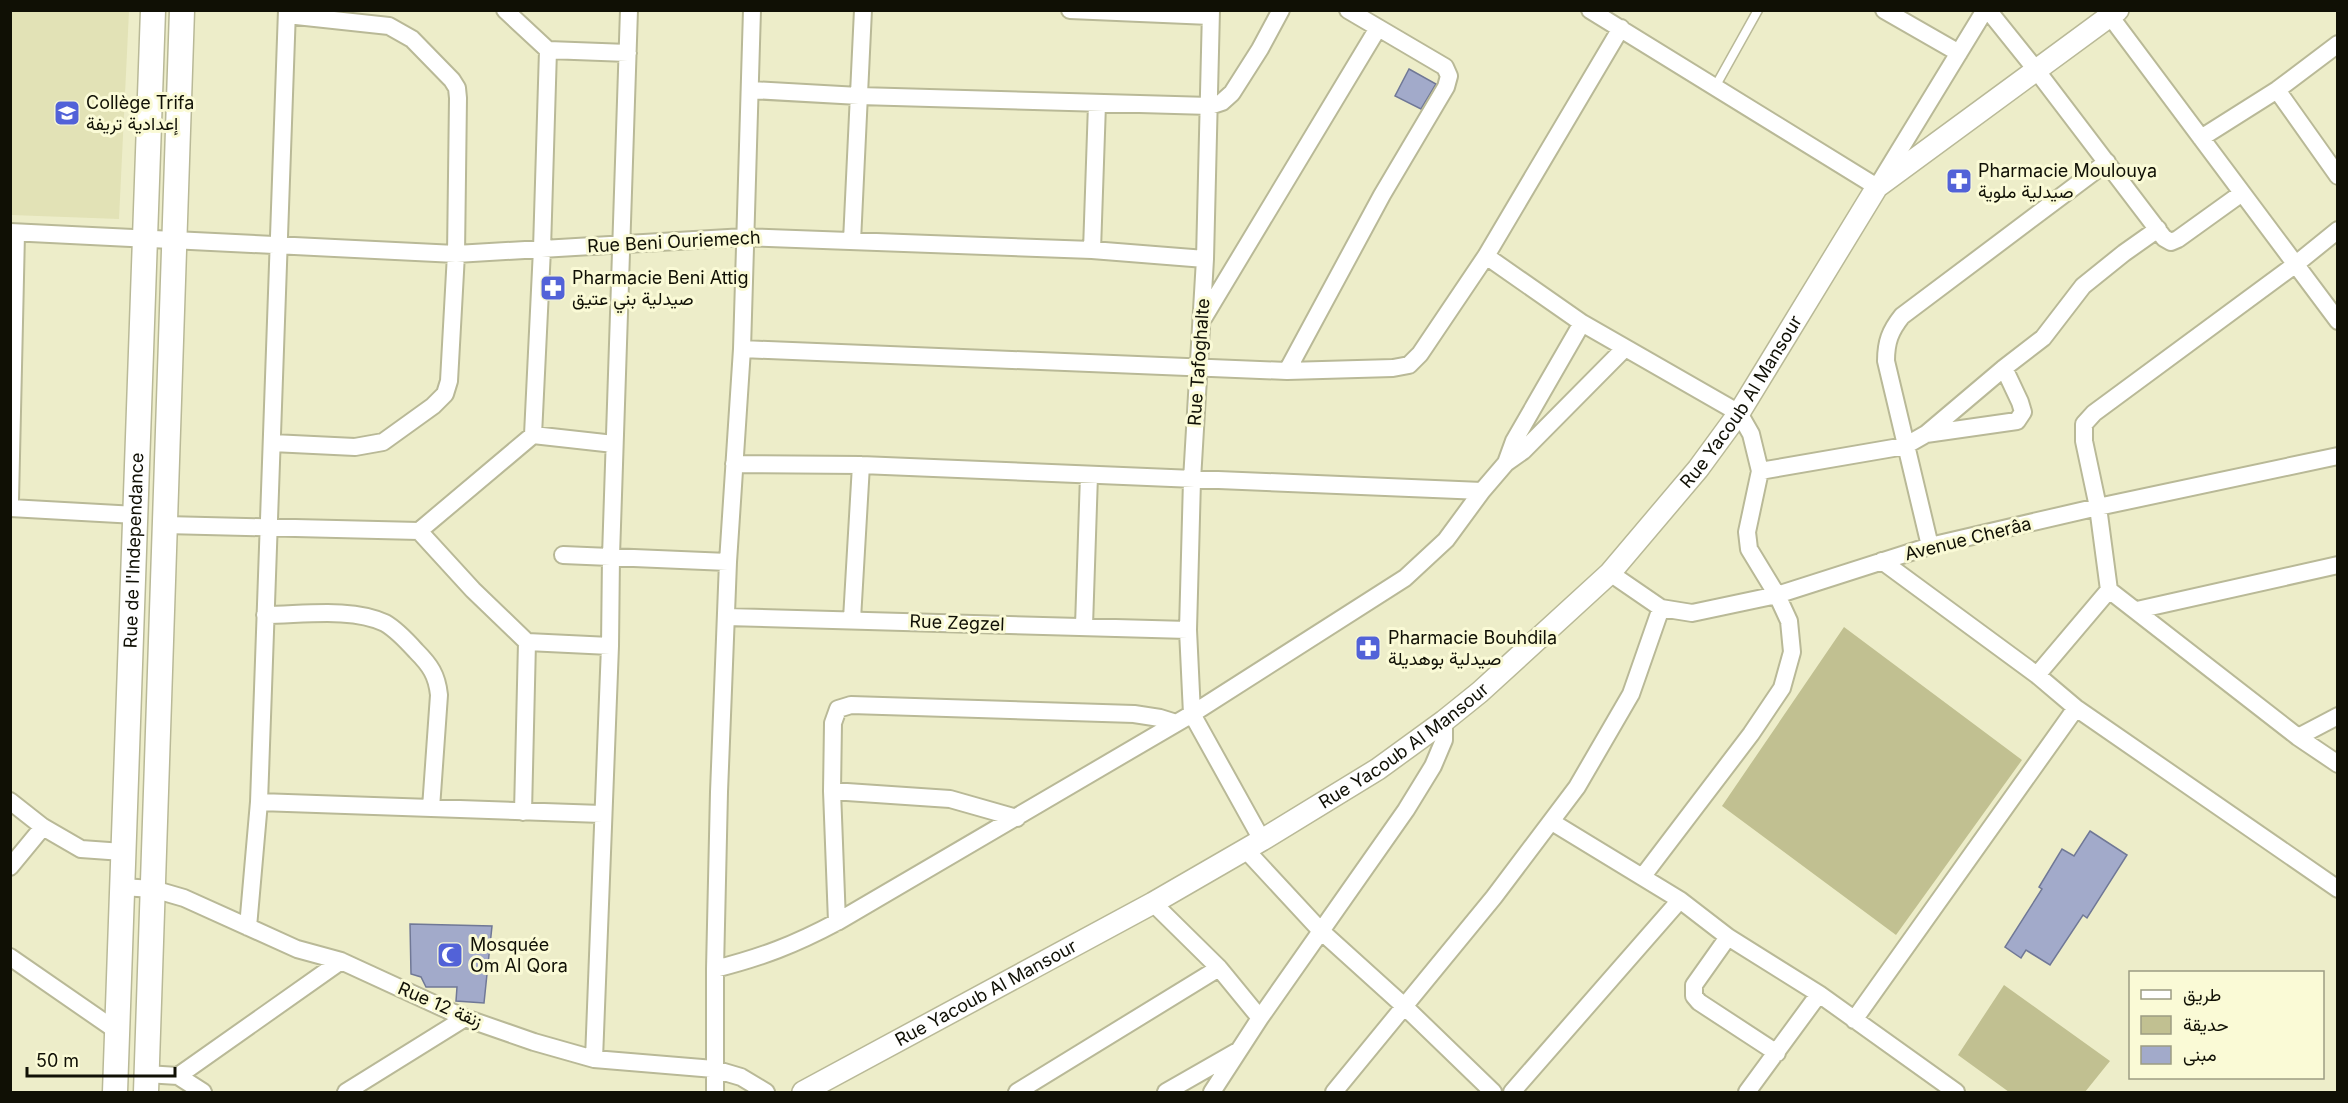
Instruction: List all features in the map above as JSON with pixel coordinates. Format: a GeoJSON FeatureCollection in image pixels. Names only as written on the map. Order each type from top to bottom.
{"type":"FeatureCollection","features":[{"type":"Feature","properties":{"kind":"main road","name":"Rue de l'Independance"},"geometry":{"type":"LineString","coordinates":[[115,1092],[153,10]]}},
{"type":"Feature","properties":{"kind":"main road","name":"Rue de l'Independance"},"geometry":{"type":"LineString","coordinates":[[146,1083],[182,10]]}},
{"type":"Feature","properties":{"kind":"street"},"geometry":{"type":"LineString","coordinates":[[505,10],[548,50],[628,53]]}},
{"type":"Feature","properties":{"kind":"street"},"geometry":{"type":"LineString","coordinates":[[594,1059],[610,646],[629,10]]}},
{"type":"Feature","properties":{"kind":"street"},"geometry":{"type":"LineString","coordinates":[[715,1092],[715,969],[726,617],[742,349],[752,10]]}},
{"type":"Feature","properties":{"kind":"street"},"geometry":{"type":"LineString","coordinates":[[852,241],[863,10]]}},
{"type":"Feature","properties":{"kind":"street"},"geometry":{"type":"LineString","coordinates":[[1071,10],[1211,13]]}},
{"type":"Feature","properties":{"kind":"street"},"geometry":{"type":"LineString","coordinates":[[751,90],[859,96],[1210,106],[1222,102],[1232,93],[1281,10]]}},
{"type":"Feature","properties":{"kind":"street"},"geometry":{"type":"LineString","coordinates":[[1287,371],[1382,195],[1446,87],[1449,76],[1445,67],[1348,10]]}},
{"type":"Feature","properties":{"kind":"street"},"geometry":{"type":"LineString","coordinates":[[1590,10],[1877,188],[2114,13],[2201,138],[2337,321]]}},
{"type":"Feature","properties":{"kind":"street"},"geometry":{"type":"LineString","coordinates":[[1884,10],[1959,53]]}},
{"type":"Feature","properties":{"kind":"street"},"geometry":{"type":"LineString","coordinates":[[1986,10],[2037,71],[2164,238],[2171,242],[2178,239],[2242,192]]}},
{"type":"Feature","properties":{"kind":"street","name":"Rue Yacoub Al Mansour"},"geometry":{"type":"LineString","coordinates":[[803,1092],[1153,903],[1378,769],[1444,721],[1539,640],[1610,573],[1684,486],[1739,413],[1986,10]]}},
{"type":"Feature","properties":{"kind":"street"},"geometry":{"type":"LineString","coordinates":[[248,927],[259,802],[287,13],[389,26],[412,39],[457,88],[456,254],[449,381],[445,394],[383,442],[356,447],[272,443]]}},
{"type":"Feature","properties":{"kind":"street","name":"Rue Tafoghalte"},"geometry":{"type":"LineString","coordinates":[[1192,714],[1188,630],[1192,480],[1205,259],[1211,13]]}},
{"type":"Feature","properties":{"kind":"street"},"geometry":{"type":"LineString","coordinates":[[1202,320],[1378,28]]}},
{"type":"Feature","properties":{"kind":"street"},"geometry":{"type":"LineString","coordinates":[[742,349],[1287,371],[1393,368],[1409,365],[1420,354],[1486,256],[1621,28]]}},
{"type":"Feature","properties":{"kind":"street"},"geometry":{"type":"LineString","coordinates":[[2201,138],[2277,90],[2337,44]]}},
{"type":"Feature","properties":{"kind":"street"},"geometry":{"type":"LineString","coordinates":[[533,435],[548,50]]}},
{"type":"Feature","properties":{"kind":"street"},"geometry":{"type":"LineString","coordinates":[[2277,90],[2337,176]]}},
{"type":"Feature","properties":{"kind":"street"},"geometry":{"type":"LineString","coordinates":[[1092,250],[1097,104]]}},
{"type":"Feature","properties":{"kind":"street"},"geometry":{"type":"LineString","coordinates":[[1930,546],[1886,361],[1886,344],[1891,330],[1902,316],[2107,162]]}},
{"type":"Feature","properties":{"kind":"street"},"geometry":{"type":"LineString","coordinates":[[1760,471],[1905,446],[1926,435],[2043,338],[2083,286],[2158,229]]}},
{"type":"Feature","properties":{"kind":"street"},"geometry":{"type":"LineString","coordinates":[[2337,230],[2296,264],[2094,412],[2084,424],[2084,441],[2098,507],[2109,590],[2337,764]]}},
{"type":"Feature","properties":{"kind":"street","name":"Rue Beni Ouriemech"},"geometry":{"type":"LineString","coordinates":[[13,232],[456,254],[745,237],[1092,250],[1205,259]]}},
{"type":"Feature","properties":{"kind":"street"},"geometry":{"type":"LineString","coordinates":[[10,501],[13,232]]}},
{"type":"Feature","properties":{"kind":"street"},"geometry":{"type":"LineString","coordinates":[[1486,256],[1582,323],[1739,413],[1751,434],[1760,471],[1747,532],[1749,549],[1777,595],[1789,621],[1792,652],[1782,688],[1751,734],[1643,876]]}},
{"type":"Feature","properties":{"kind":"street"},"geometry":{"type":"LineString","coordinates":[[1506,463],[1514,441],[1582,323]]}},
{"type":"Feature","properties":{"kind":"street"},"geometry":{"type":"LineString","coordinates":[[715,969],[762,957],[795,944],[837,922],[1192,714],[1405,578],[1446,540],[1506,463],[1523,451],[1624,348]]}},
{"type":"Feature","properties":{"kind":"street"},"geometry":{"type":"LineString","coordinates":[[1926,435],[2017,421],[2023,412],[2004,368]]}},
{"type":"Feature","properties":{"kind":"street"},"geometry":{"type":"LineString","coordinates":[[165,525],[419,531],[533,435],[615,444]]}},
{"type":"Feature","properties":{"kind":"street","name":"Avenue Cherâa"},"geometry":{"type":"LineString","coordinates":[[1610,573],[1661,608],[1692,613],[1777,595],[1930,546],[2098,507],[2337,456]]}},
{"type":"Feature","properties":{"kind":"street"},"geometry":{"type":"LineString","coordinates":[[734,464],[861,465],[1482,491]]}},
{"type":"Feature","properties":{"kind":"street"},"geometry":{"type":"LineString","coordinates":[[852,619],[861,465]]}},
{"type":"Feature","properties":{"kind":"street"},"geometry":{"type":"LineString","coordinates":[[1084,626],[1089,475]]}},
{"type":"Feature","properties":{"kind":"street"},"geometry":{"type":"LineString","coordinates":[[10,508],[136,515]]}},
{"type":"Feature","properties":{"kind":"street"},"geometry":{"type":"LineString","coordinates":[[419,531],[473,590],[527,642],[610,646]]}},
{"type":"Feature","properties":{"kind":"street"},"geometry":{"type":"LineString","coordinates":[[563,555],[728,562]]}},
{"type":"Feature","properties":{"kind":"street"},"geometry":{"type":"LineString","coordinates":[[1882,561],[2037,675],[2076,708],[2337,889]]}},
{"type":"Feature","properties":{"kind":"street"},"geometry":{"type":"LineString","coordinates":[[2137,610],[2337,565]]}},
{"type":"Feature","properties":{"kind":"street"},"geometry":{"type":"LineString","coordinates":[[2037,675],[2109,590]]}},
{"type":"Feature","properties":{"kind":"street"},"geometry":{"type":"LineString","coordinates":[[1338,1091],[1404,1006],[1494,897],[1552,822],[1595,759],[1630,694],[1661,608]]}},
{"type":"Feature","properties":{"kind":"street"},"geometry":{"type":"LineString","coordinates":[[265,615],[347,614],[371,618],[386,624],[398,633],[432,668],[438,682],[439,695],[431,808]]}},
{"type":"Feature","properties":{"kind":"street","name":"Rue Zegzel"},"geometry":{"type":"LineString","coordinates":[[726,617],[1188,630]]}},
{"type":"Feature","properties":{"kind":"street"},"geometry":{"type":"LineString","coordinates":[[524,812],[527,642]]}},
{"type":"Feature","properties":{"kind":"street"},"geometry":{"type":"LineString","coordinates":[[837,922],[832,791],[833,723],[838,709],[851,705],[1134,714],[1176,723]]}},
{"type":"Feature","properties":{"kind":"street"},"geometry":{"type":"LineString","coordinates":[[1854,1020],[2076,708]]}},
{"type":"Feature","properties":{"kind":"street"},"geometry":{"type":"LineString","coordinates":[[1192,714],[1253,844],[1321,931],[1404,1006],[1493,1092]]}},
{"type":"Feature","properties":{"kind":"street"},"geometry":{"type":"LineString","coordinates":[[2298,736],[2337,716]]}},
{"type":"Feature","properties":{"kind":"street"},"geometry":{"type":"LineString","coordinates":[[1212,1092],[1260,1018],[1406,810],[1433,766],[1444,740],[1444,721]]}},
{"type":"Feature","properties":{"kind":"street"},"geometry":{"type":"LineString","coordinates":[[832,791],[950,799],[1017,818]]}},
{"type":"Feature","properties":{"kind":"street"},"geometry":{"type":"LineString","coordinates":[[10,801],[81,849],[123,852]]}},
{"type":"Feature","properties":{"kind":"street"},"geometry":{"type":"LineString","coordinates":[[259,802],[602,814]]}},
{"type":"Feature","properties":{"kind":"street"},"geometry":{"type":"LineString","coordinates":[[1552,822],[1680,900],[1728,937],[1819,994],[1956,1092]]}},
{"type":"Feature","properties":{"kind":"street"},"geometry":{"type":"LineString","coordinates":[[10,867],[44,826]]}},
{"type":"Feature","properties":{"kind":"street","name":"Rue 12 زنقة"},"geometry":{"type":"LineString","coordinates":[[122,887],[153,889],[183,898],[297,949],[341,961],[465,1018],[594,1059],[714,1069],[741,1077],[766,1092]]}},
{"type":"Feature","properties":{"kind":"street"},"geometry":{"type":"LineString","coordinates":[[1512,1092],[1680,900]]}},
{"type":"Feature","properties":{"kind":"street"},"geometry":{"type":"LineString","coordinates":[[1153,903],[1219,968],[1260,1018]]}},
{"type":"Feature","properties":{"kind":"street"},"geometry":{"type":"LineString","coordinates":[[1728,937],[1694,985],[1694,996],[1699,1002],[1777,1053]]}},
{"type":"Feature","properties":{"kind":"street"},"geometry":{"type":"LineString","coordinates":[[10,957],[117,1031]]}},
{"type":"Feature","properties":{"kind":"street"},"geometry":{"type":"LineString","coordinates":[[146,1083],[178,1076],[341,961]]}},
{"type":"Feature","properties":{"kind":"street"},"geometry":{"type":"LineString","coordinates":[[1017,1092],[1219,968]]}},
{"type":"Feature","properties":{"kind":"street"},"geometry":{"type":"LineString","coordinates":[[1750,1092],[1819,994]]}},
{"type":"Feature","properties":{"kind":"street"},"geometry":{"type":"LineString","coordinates":[[346,1092],[465,1018]]}},
{"type":"Feature","properties":{"kind":"street"},"geometry":{"type":"LineString","coordinates":[[1167,1092],[1239,1050]]}},
{"type":"Feature","properties":{"kind":"street"},"geometry":{"type":"LineString","coordinates":[[178,1076],[204,1092]]}},
{"type":"Feature","properties":{"kind":"lane"},"geometry":{"type":"LineString","coordinates":[[1716,87],[1758,10]]}},
{"type":"Feature","properties":{"kind":"shaded area","name":"Collège Trifa إعدادية تريفة"},"geometry":{"type":"Polygon","coordinates":[[[11,10],[129,11],[119,219],[11,215],[11,10]]]}},
{"type":"Feature","properties":{"kind":"green space"},"geometry":{"type":"Polygon","coordinates":[[[1844,627],[2022,760],[1896,935],[1722,806],[1844,627]]]}},
{"type":"Feature","properties":{"kind":"green space"},"geometry":{"type":"Polygon","coordinates":[[[2004,985],[2110,1061],[2085,1092],[2009,1092],[1958,1055],[2004,985]]]}},
{"type":"Feature","properties":{"kind":"building"},"geometry":{"type":"Polygon","coordinates":[[[1409,69],[1436,84],[1421,109],[1395,96],[1409,69]]]}},
{"type":"Feature","properties":{"kind":"building"},"geometry":{"type":"Polygon","coordinates":[[[2090,831],[2127,855],[2087,918],[2083,915],[2050,965],[2026,950],[2021,958],[2005,947],[2042,889],[2039,887],[2062,849],[2074,856],[2090,831]]]}},
{"type":"Feature","properties":{"kind":"building","name":"Mosquée Om Al Qora"},"geometry":{"type":"Polygon","coordinates":[[[410,924],[492,926],[484,1003],[456,1001],[457,987],[426,987],[421,977],[411,974],[410,924]]]}},
{"type":"Feature","properties":{"kind":"place","name":"Collège Trifa إعدادية تريفة"},"geometry":{"type":"Point","coordinates":[67,113]}},
{"type":"Feature","properties":{"kind":"place","name":"Pharmacie Moulouya صيدلية ملوية"},"geometry":{"type":"Point","coordinates":[1959,181]}},
{"type":"Feature","properties":{"kind":"place","name":"Pharmacie Beni Attig صيدلية بني عتيق"},"geometry":{"type":"Point","coordinates":[553,288]}},
{"type":"Feature","properties":{"kind":"place","name":"Pharmacie Bouhdila صيدلية بوهديلة"},"geometry":{"type":"Point","coordinates":[1368,648]}},
{"type":"Feature","properties":{"kind":"place","name":"Mosquée Om Al Qora"},"geometry":{"type":"Point","coordinates":[450,955]}}]}
